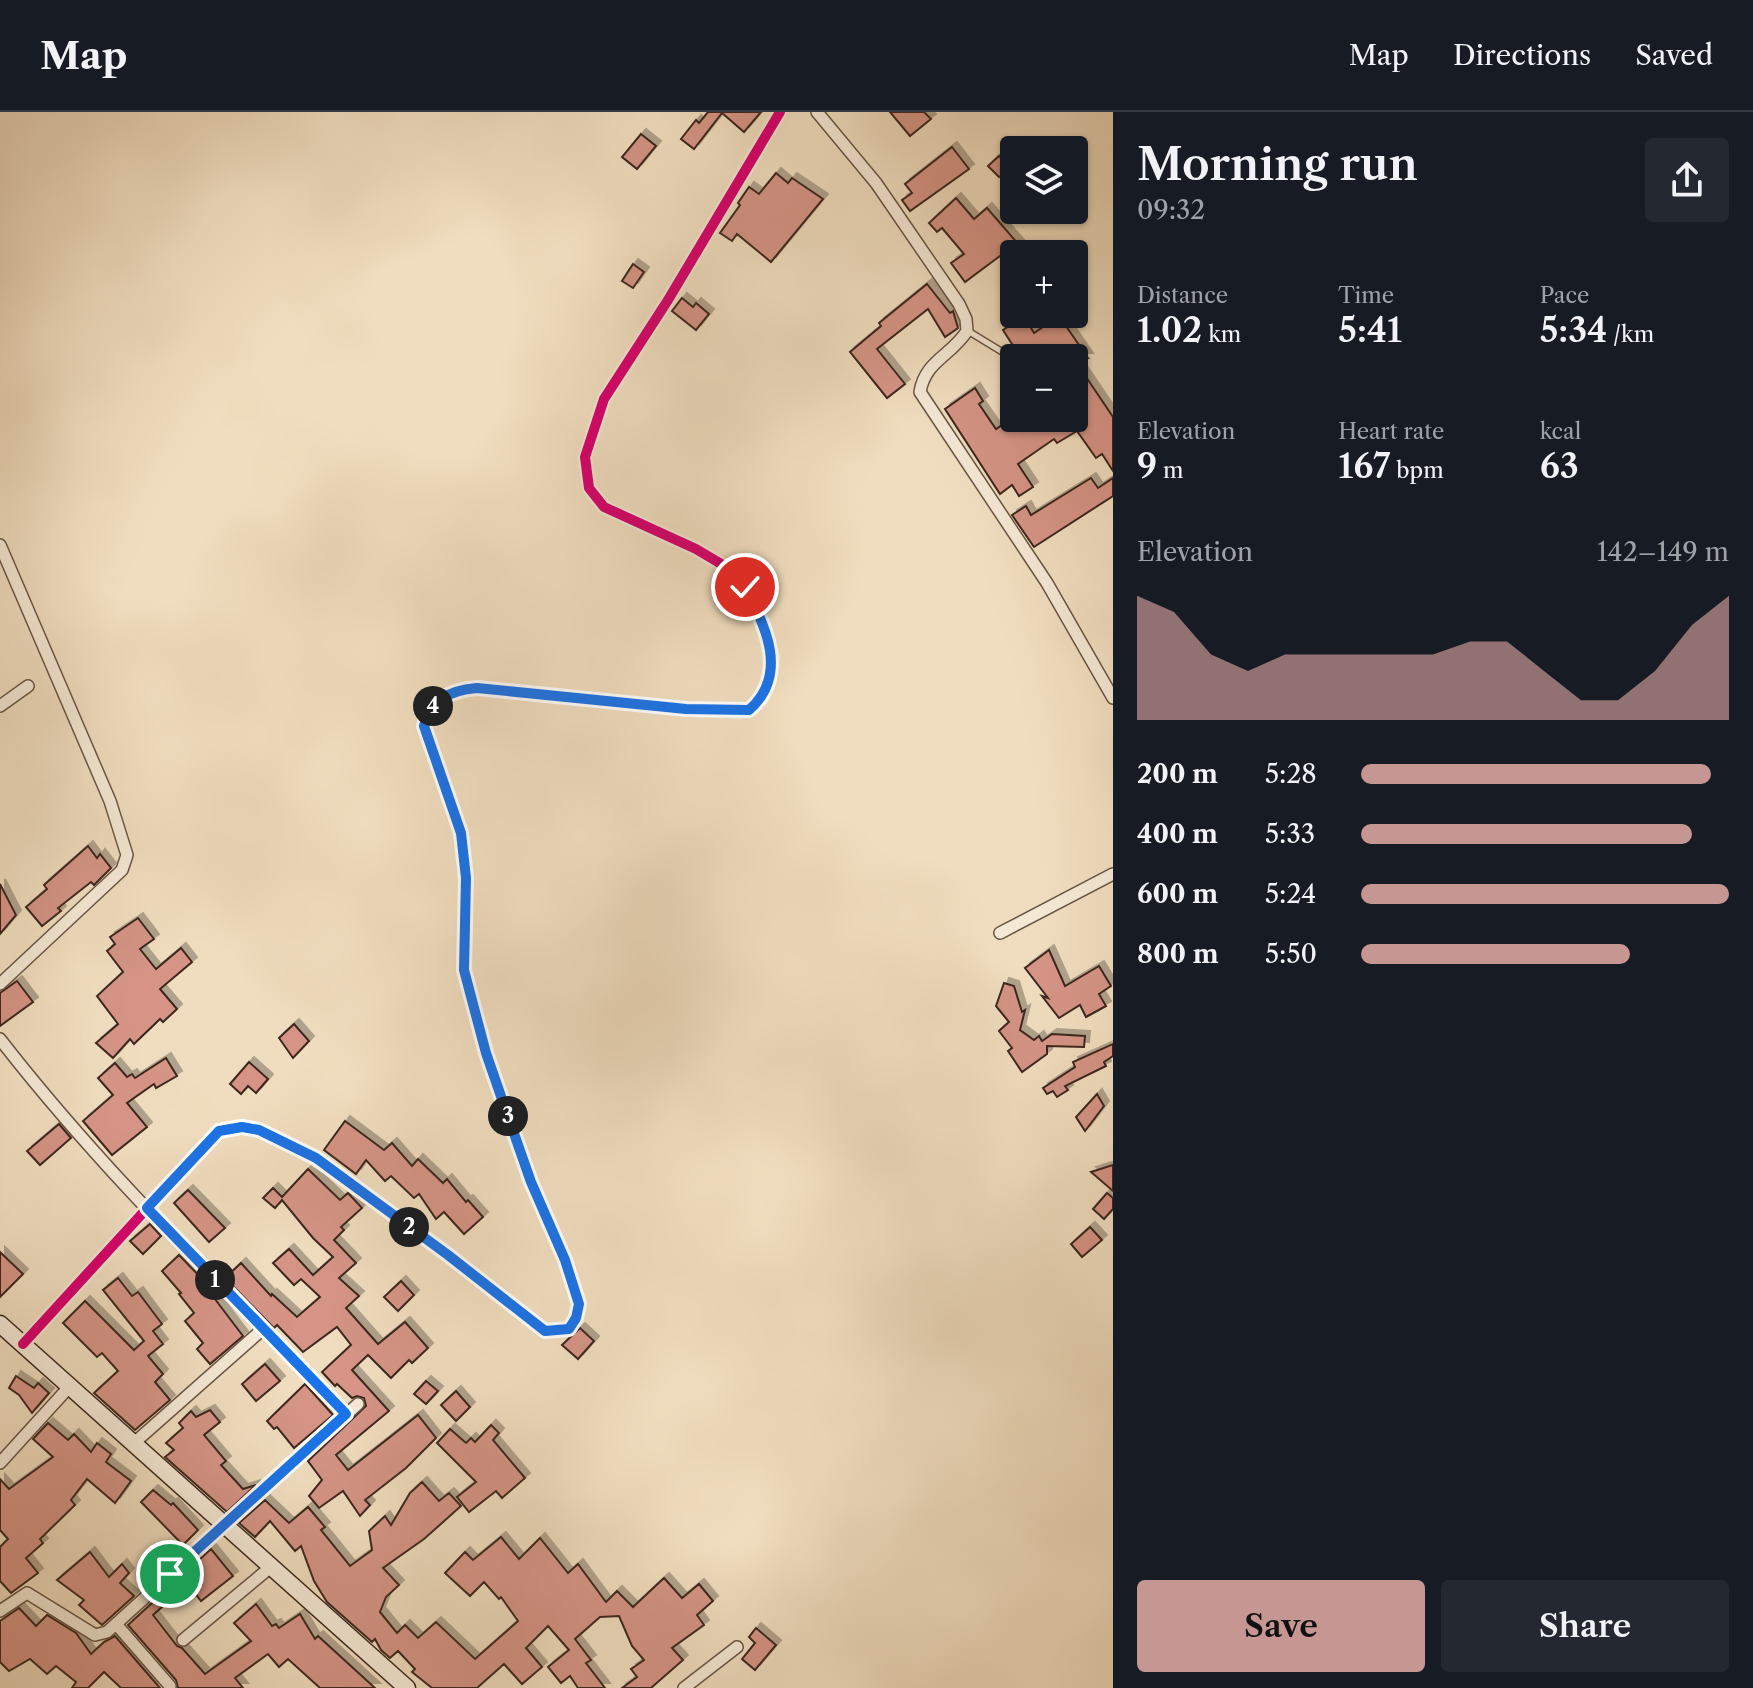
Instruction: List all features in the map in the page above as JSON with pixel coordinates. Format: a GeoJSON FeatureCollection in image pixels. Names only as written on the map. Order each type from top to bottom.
{"type":"FeatureCollection","features":[{"type":"Feature","properties":{"kind":"main road"},"geometry":{"type":"LineString","coordinates":[[0,1324],[407,1688]]}},
{"type":"Feature","properties":{"kind":"street"},"geometry":{"type":"LineString","coordinates":[[23,1344],[219,1131],[242,1127],[259,1130],[316,1158],[545,1331],[569,1329],[576,1318],[579,1304],[486,1053],[464,970],[466,878],[461,833],[424,726],[428,711],[446,695],[477,688],[740,712],[749,710],[761,700],[773,657],[761,617],[745,587],[728,568],[696,549],[604,507],[589,488],[585,457],[604,399],[668,300],[780,112]]}},
{"type":"Feature","properties":{"kind":"street"},"geometry":{"type":"LineString","coordinates":[[817,112],[876,183],[959,304],[966,319],[967,331],[950,351],[926,371],[920,392],[1047,583],[1113,698]]}},
{"type":"Feature","properties":{"kind":"street"},"geometry":{"type":"LineString","coordinates":[[0,545],[110,801],[127,855],[122,870],[0,984]]}},
{"type":"Feature","properties":{"kind":"street"},"geometry":{"type":"LineString","coordinates":[[0,706],[28,686]]}},
{"type":"Feature","properties":{"kind":"street"},"geometry":{"type":"LineString","coordinates":[[1000,933],[1113,874]]}},
{"type":"Feature","properties":{"kind":"street"},"geometry":{"type":"LineString","coordinates":[[0,1039],[34,1083],[147,1208],[346,1414]]}},
{"type":"Feature","properties":{"kind":"street"},"geometry":{"type":"LineString","coordinates":[[134,1443],[263,1329]]}},
{"type":"Feature","properties":{"kind":"street"},"geometry":{"type":"LineString","coordinates":[[0,1463],[70,1386]]}},
{"type":"Feature","properties":{"kind":"street"},"geometry":{"type":"LineString","coordinates":[[0,1617],[0,1611],[27,1593],[95,1635],[102,1635],[358,1404]]}},
{"type":"Feature","properties":{"kind":"street"},"geometry":{"type":"LineString","coordinates":[[183,1640],[272,1566]]}},
{"type":"Feature","properties":{"kind":"street"},"geometry":{"type":"LineString","coordinates":[[116,1624],[170,1686]]}},
{"type":"Feature","properties":{"kind":"street"},"geometry":{"type":"LineString","coordinates":[[684,1688],[737,1647]]}},
{"type":"Feature","properties":{"kind":"lane"},"geometry":{"type":"LineString","coordinates":[[967,331],[1000,351]]}},
{"type":"Feature","properties":{"kind":"building"},"geometry":{"type":"Polygon","coordinates":[[[708,112],[761,112],[744,132],[722,113],[694,149],[681,139],[696,120],[699,123],[708,112]]]}},
{"type":"Feature","properties":{"kind":"building"},"geometry":{"type":"Polygon","coordinates":[[[890,112],[924,112],[931,119],[910,136],[890,112]]]}},
{"type":"Feature","properties":{"kind":"building"},"geometry":{"type":"Polygon","coordinates":[[[641,134],[656,146],[637,169],[622,157],[641,134]]]}},
{"type":"Feature","properties":{"kind":"building"},"geometry":{"type":"Polygon","coordinates":[[[952,147],[969,169],[910,211],[902,200],[912,193],[905,184],[952,147]]]}},
{"type":"Feature","properties":{"kind":"building"},"geometry":{"type":"Polygon","coordinates":[[[999,156],[1000,176],[999,177],[988,166],[999,156]]]}},
{"type":"Feature","properties":{"kind":"building"},"geometry":{"type":"Polygon","coordinates":[[[776,173],[788,183],[792,178],[823,199],[771,262],[737,234],[732,241],[720,233],[749,187],[759,194],[776,173]]]}},
{"type":"Feature","properties":{"kind":"building"},"geometry":{"type":"Polygon","coordinates":[[[956,198],[974,219],[987,208],[1015,240],[1000,240],[1000,256],[965,282],[951,263],[964,254],[942,228],[937,232],[929,223],[956,198]]]}},
{"type":"Feature","properties":{"kind":"building"},"geometry":{"type":"Polygon","coordinates":[[[633,264],[644,272],[633,288],[622,281],[633,264]]]}},
{"type":"Feature","properties":{"kind":"building"},"geometry":{"type":"Polygon","coordinates":[[[927,284],[950,313],[953,311],[958,328],[945,337],[928,309],[877,349],[905,384],[887,398],[850,352],[881,326],[879,323],[927,284]]]}},
{"type":"Feature","properties":{"kind":"building"},"geometry":{"type":"Polygon","coordinates":[[[682,298],[693,307],[696,303],[709,314],[696,330],[672,311],[682,298]]]}},
{"type":"Feature","properties":{"kind":"building"},"geometry":{"type":"Polygon","coordinates":[[[1031,328],[1034,333],[1041,328],[1067,328],[1078,344],[1012,344],[1003,330],[1031,328]]]}},
{"type":"Feature","properties":{"kind":"building"},"geometry":{"type":"Polygon","coordinates":[[[1088,380],[1113,417],[1113,471],[1102,454],[1096,458],[1078,432],[1088,432],[1088,380]]]}},
{"type":"Feature","properties":{"kind":"building"},"geometry":{"type":"Polygon","coordinates":[[[975,388],[983,401],[979,404],[996,429],[1000,426],[1000,432],[1075,432],[1057,443],[1054,439],[1018,464],[1033,487],[1019,496],[1012,485],[1000,494],[945,409],[975,388]]]}},
{"type":"Feature","properties":{"kind":"building"},"geometry":{"type":"Polygon","coordinates":[[[1091,478],[1098,488],[1113,478],[1113,496],[1034,547],[1012,515],[1026,506],[1031,515],[1091,478]]]}},
{"type":"Feature","properties":{"kind":"building"},"geometry":{"type":"Polygon","coordinates":[[[88,846],[97,858],[100,854],[111,868],[94,885],[91,882],[58,908],[61,911],[42,926],[26,907],[47,889],[44,885],[88,846]]]}},
{"type":"Feature","properties":{"kind":"building"},"geometry":{"type":"Polygon","coordinates":[[[0,884],[16,915],[0,934],[0,884]]]}},
{"type":"Feature","properties":{"kind":"building"},"geometry":{"type":"Polygon","coordinates":[[[138,918],[154,939],[140,949],[156,969],[181,948],[192,962],[160,989],[177,1009],[163,1022],[160,1019],[134,1044],[130,1039],[113,1058],[96,1043],[118,1024],[97,996],[123,972],[107,951],[115,944],[110,937],[138,918]]]}},
{"type":"Feature","properties":{"kind":"building"},"geometry":{"type":"Polygon","coordinates":[[[1049,950],[1065,986],[1099,966],[1111,986],[1099,994],[1106,1006],[1086,1017],[1080,1005],[1059,1018],[1025,968],[1049,950]]]}},
{"type":"Feature","properties":{"kind":"building"},"geometry":{"type":"Polygon","coordinates":[[[17,981],[33,1002],[0,1026],[0,993],[17,981]]]}},
{"type":"Feature","properties":{"kind":"building"},"geometry":{"type":"Polygon","coordinates":[[[1004,983],[1014,986],[1022,1012],[1025,1010],[1020,1030],[1034,1040],[1039,1036],[1042,1041],[1052,1034],[1085,1036],[1084,1047],[1047,1046],[1047,1054],[1022,1072],[1008,1051],[1012,1048],[999,1031],[1009,1022],[996,1006],[1004,983]]]}},
{"type":"Feature","properties":{"kind":"building"},"geometry":{"type":"Polygon","coordinates":[[[294,1024],[309,1041],[293,1058],[279,1038],[294,1024]]]}},
{"type":"Feature","properties":{"kind":"building"},"geometry":{"type":"Polygon","coordinates":[[[1113,1044],[1113,1056],[1104,1062],[1106,1066],[1065,1086],[1068,1090],[1057,1097],[1053,1091],[1047,1094],[1043,1088],[1075,1067],[1073,1062],[1113,1044]]]}},
{"type":"Feature","properties":{"kind":"building"},"geometry":{"type":"Polygon","coordinates":[[[166,1058],[177,1076],[156,1088],[154,1084],[127,1103],[147,1127],[112,1155],[83,1121],[113,1095],[98,1078],[115,1063],[127,1077],[132,1074],[135,1078],[166,1058]]]}},
{"type":"Feature","properties":{"kind":"building"},"geometry":{"type":"Polygon","coordinates":[[[249,1062],[268,1079],[256,1093],[248,1086],[241,1094],[230,1084],[249,1062]]]}},
{"type":"Feature","properties":{"kind":"building"},"geometry":{"type":"Polygon","coordinates":[[[1097,1094],[1104,1106],[1085,1131],[1076,1117],[1097,1094]]]}},
{"type":"Feature","properties":{"kind":"building"},"geometry":{"type":"Polygon","coordinates":[[[345,1121],[384,1150],[392,1143],[412,1166],[418,1159],[443,1183],[447,1179],[483,1217],[464,1234],[444,1212],[436,1219],[419,1194],[414,1198],[391,1176],[385,1181],[366,1160],[356,1174],[324,1150],[345,1121]]]}},
{"type":"Feature","properties":{"kind":"building"},"geometry":{"type":"Polygon","coordinates":[[[59,1124],[71,1138],[40,1165],[27,1151],[59,1124]]]}},
{"type":"Feature","properties":{"kind":"building"},"geometry":{"type":"Polygon","coordinates":[[[1113,1165],[1113,1191],[1091,1172],[1113,1165]]]}},
{"type":"Feature","properties":{"kind":"building"},"geometry":{"type":"Polygon","coordinates":[[[308,1169],[340,1200],[348,1193],[362,1208],[341,1227],[344,1230],[334,1240],[356,1263],[339,1278],[359,1296],[346,1308],[378,1344],[405,1322],[428,1348],[412,1363],[409,1360],[391,1378],[368,1355],[352,1370],[389,1411],[336,1455],[348,1470],[418,1415],[436,1438],[406,1468],[365,1500],[370,1505],[360,1516],[343,1491],[319,1508],[309,1496],[322,1480],[308,1461],[366,1406],[364,1398],[352,1398],[322,1372],[351,1345],[337,1327],[303,1352],[277,1325],[274,1328],[225,1278],[241,1263],[271,1296],[297,1317],[320,1297],[301,1279],[294,1285],[273,1263],[289,1249],[313,1275],[333,1257],[282,1200],[275,1208],[263,1198],[273,1188],[282,1197],[308,1169]]]}},
{"type":"Feature","properties":{"kind":"building"},"geometry":{"type":"Polygon","coordinates":[[[188,1190],[225,1228],[209,1242],[174,1203],[188,1190]]]}},
{"type":"Feature","properties":{"kind":"building"},"geometry":{"type":"Polygon","coordinates":[[[1107,1193],[1113,1198],[1113,1209],[1104,1219],[1093,1209],[1107,1193]]]}},
{"type":"Feature","properties":{"kind":"building"},"geometry":{"type":"Polygon","coordinates":[[[150,1224],[161,1236],[143,1254],[130,1241],[150,1224]]]}},
{"type":"Feature","properties":{"kind":"building"},"geometry":{"type":"Polygon","coordinates":[[[1090,1227],[1102,1240],[1082,1257],[1071,1244],[1090,1227]]]}},
{"type":"Feature","properties":{"kind":"building"},"geometry":{"type":"Polygon","coordinates":[[[0,1252],[23,1274],[0,1297],[0,1252]]]}},
{"type":"Feature","properties":{"kind":"building"},"geometry":{"type":"Polygon","coordinates":[[[179,1255],[203,1280],[199,1278],[243,1336],[210,1364],[197,1349],[203,1343],[185,1321],[194,1313],[162,1271],[179,1255]]]}},
{"type":"Feature","properties":{"kind":"building"},"geometry":{"type":"Polygon","coordinates":[[[118,1278],[132,1296],[138,1292],[162,1324],[153,1331],[163,1344],[148,1356],[163,1374],[155,1382],[170,1400],[135,1430],[94,1393],[118,1371],[102,1353],[97,1357],[63,1323],[85,1301],[134,1350],[144,1341],[103,1290],[118,1278]]]}},
{"type":"Feature","properties":{"kind":"building"},"geometry":{"type":"Polygon","coordinates":[[[401,1281],[414,1295],[398,1311],[384,1297],[401,1281]]]}},
{"type":"Feature","properties":{"kind":"building"},"geometry":{"type":"Polygon","coordinates":[[[580,1328],[594,1341],[578,1359],[562,1345],[580,1328]]]}},
{"type":"Feature","properties":{"kind":"building"},"geometry":{"type":"Polygon","coordinates":[[[265,1364],[280,1381],[256,1401],[242,1384],[265,1364]]]}},
{"type":"Feature","properties":{"kind":"building"},"geometry":{"type":"Polygon","coordinates":[[[16,1376],[34,1388],[38,1383],[49,1393],[32,1413],[19,1395],[9,1388],[16,1376]]]}},
{"type":"Feature","properties":{"kind":"building"},"geometry":{"type":"Polygon","coordinates":[[[426,1381],[438,1391],[426,1404],[414,1394],[426,1381]]]}},
{"type":"Feature","properties":{"kind":"building"},"geometry":{"type":"Polygon","coordinates":[[[305,1384],[333,1415],[294,1448],[277,1427],[274,1429],[267,1421],[305,1384]]]}},
{"type":"Feature","properties":{"kind":"building"},"geometry":{"type":"Polygon","coordinates":[[[456,1391],[470,1407],[456,1421],[441,1405],[456,1391]]]}},
{"type":"Feature","properties":{"kind":"building"},"geometry":{"type":"Polygon","coordinates":[[[210,1410],[220,1422],[204,1435],[226,1461],[221,1465],[243,1489],[256,1485],[227,1512],[165,1457],[174,1450],[166,1443],[183,1428],[179,1423],[191,1411],[196,1417],[210,1410]]]}},
{"type":"Feature","properties":{"kind":"building"},"geometry":{"type":"Polygon","coordinates":[[[48,1423],[68,1440],[74,1434],[91,1452],[97,1443],[111,1454],[106,1462],[131,1481],[115,1503],[87,1479],[71,1500],[75,1505],[40,1539],[43,1543],[26,1558],[38,1573],[11,1593],[0,1581],[0,1547],[8,1539],[0,1530],[0,1479],[9,1489],[53,1457],[33,1439],[48,1423]]]}},
{"type":"Feature","properties":{"kind":"building"},"geometry":{"type":"Polygon","coordinates":[[[491,1425],[499,1433],[493,1440],[525,1478],[502,1498],[496,1491],[469,1512],[457,1497],[476,1482],[437,1443],[450,1429],[466,1443],[471,1438],[475,1442],[491,1425]]]}},
{"type":"Feature","properties":{"kind":"building"},"geometry":{"type":"Polygon","coordinates":[[[422,1482],[439,1501],[449,1493],[461,1506],[424,1539],[383,1568],[399,1585],[386,1597],[380,1612],[397,1633],[405,1625],[418,1638],[436,1622],[475,1659],[518,1621],[501,1597],[499,1599],[484,1582],[470,1596],[445,1573],[465,1552],[473,1560],[501,1537],[519,1559],[540,1538],[568,1573],[578,1564],[606,1602],[617,1591],[633,1607],[664,1578],[682,1598],[699,1584],[713,1601],[697,1615],[704,1625],[672,1648],[683,1660],[651,1688],[622,1688],[637,1677],[631,1669],[644,1660],[632,1646],[619,1616],[600,1617],[575,1639],[591,1660],[586,1663],[605,1688],[578,1688],[570,1676],[561,1683],[548,1667],[569,1650],[548,1626],[526,1648],[542,1667],[522,1684],[504,1664],[477,1688],[432,1688],[412,1672],[415,1669],[398,1651],[390,1658],[375,1639],[372,1642],[327,1602],[314,1581],[301,1546],[295,1551],[270,1521],[255,1537],[239,1523],[265,1500],[289,1523],[308,1507],[325,1527],[321,1530],[350,1566],[372,1550],[369,1531],[385,1516],[391,1525],[410,1493],[422,1482]]]}},
{"type":"Feature","properties":{"kind":"building"},"geometry":{"type":"Polygon","coordinates":[[[153,1490],[171,1505],[173,1503],[198,1530],[183,1545],[141,1502],[153,1490]]]}},
{"type":"Feature","properties":{"kind":"building"},"geometry":{"type":"Polygon","coordinates":[[[211,1549],[233,1576],[201,1601],[188,1584],[153,1615],[177,1646],[205,1674],[251,1641],[234,1623],[256,1604],[272,1626],[276,1624],[279,1628],[300,1614],[315,1639],[318,1636],[375,1688],[320,1688],[288,1659],[279,1667],[268,1654],[235,1678],[243,1688],[178,1688],[176,1680],[128,1625],[211,1549]]]}},
{"type":"Feature","properties":{"kind":"building"},"geometry":{"type":"Polygon","coordinates":[[[90,1552],[109,1577],[122,1564],[129,1573],[120,1583],[134,1596],[102,1625],[79,1605],[84,1600],[57,1580],[90,1552]]]}},
{"type":"Feature","properties":{"kind":"building"},"geometry":{"type":"Polygon","coordinates":[[[19,1608],[36,1626],[47,1615],[76,1633],[91,1654],[115,1636],[160,1688],[121,1688],[104,1672],[88,1688],[72,1688],[76,1682],[56,1666],[47,1674],[30,1659],[9,1671],[0,1662],[0,1621],[19,1608]]]}},
{"type":"Feature","properties":{"kind":"building"},"geometry":{"type":"Polygon","coordinates":[[[756,1628],[776,1645],[755,1670],[742,1659],[755,1643],[749,1637],[756,1628]]]}},
{"type":"Feature","properties":{"kind":"cycle path"},"geometry":{"type":"LineString","coordinates":[[23,1344],[214,1135],[236,1127],[254,1129],[276,1137],[320,1162],[545,1331],[569,1329],[576,1318],[579,1304],[565,1260],[531,1182],[511,1125],[486,1053],[464,970],[466,878],[461,833],[424,726],[431,709],[443,698],[477,688],[740,712],[749,710],[761,700],[773,657],[761,617],[745,587],[728,568],[696,549],[604,507],[589,488],[585,457],[604,399],[668,300],[780,112]]}},
{"type":"Feature","properties":{"kind":"route"},"geometry":{"type":"LineString","coordinates":[[170,1574],[346,1414],[147,1208],[219,1131],[242,1127],[259,1130],[316,1158],[545,1331],[569,1329],[576,1318],[579,1304],[565,1260],[531,1182],[511,1125],[486,1053],[464,970],[466,878],[461,833],[424,726],[428,711],[446,695],[477,688],[686,709],[749,710],[761,700],[773,657],[761,617],[745,587]]}}]}
